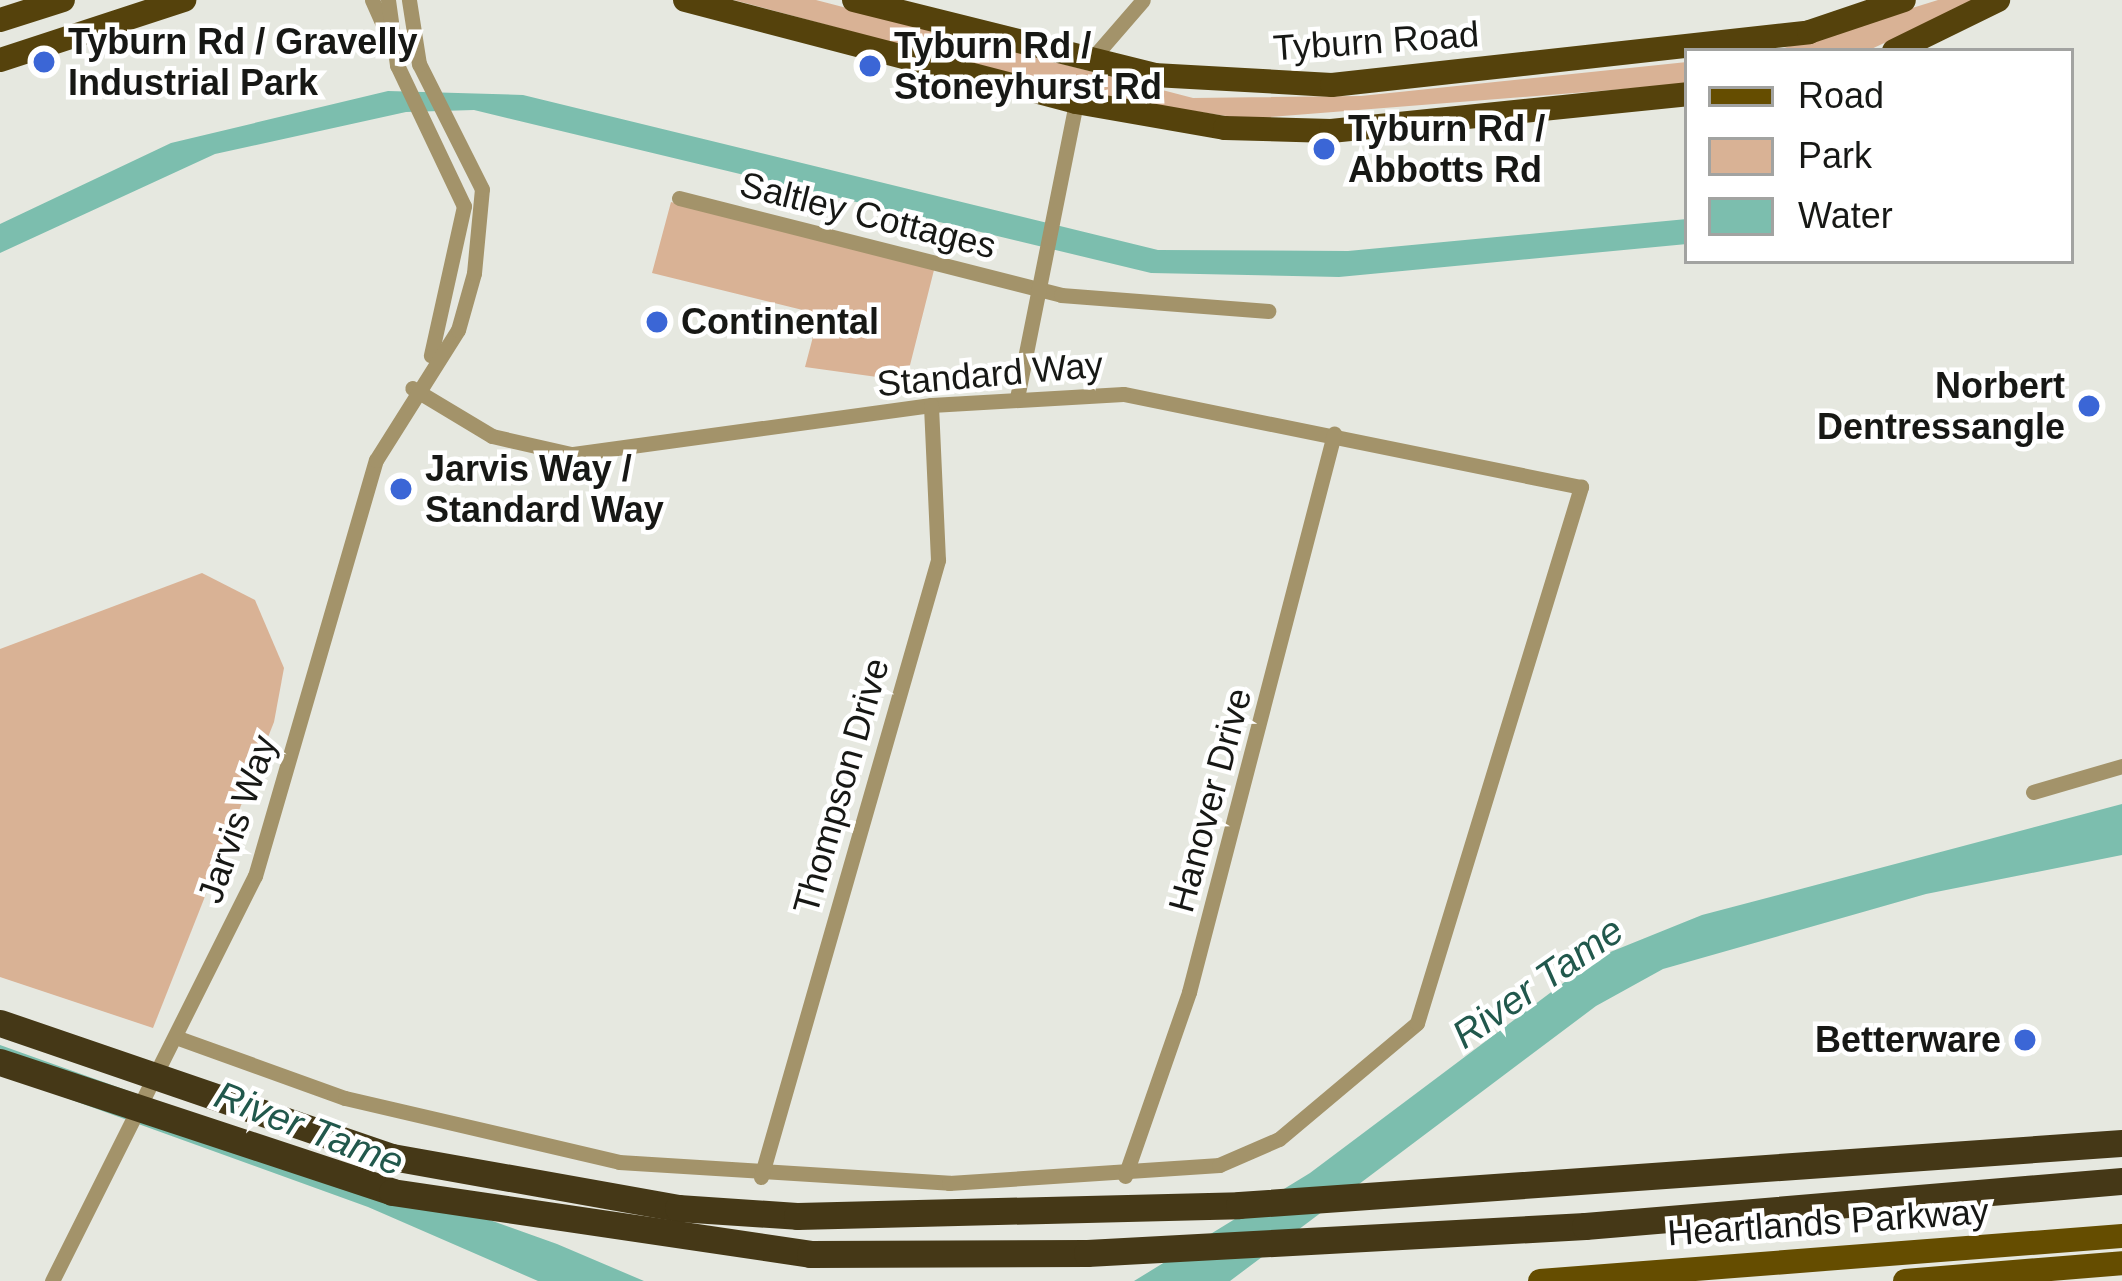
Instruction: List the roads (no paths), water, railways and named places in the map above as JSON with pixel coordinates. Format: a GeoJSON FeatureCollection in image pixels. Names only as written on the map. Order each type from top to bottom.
{"type":"FeatureCollection","features":[{"type":"Feature","properties":{"kind":"highway"},"geometry":{"type":"LineString","coordinates":[[0,20],[63,0]]}},
{"type":"Feature","properties":{"kind":"highway"},"geometry":{"type":"LineString","coordinates":[[0,60],[184,0]]}},
{"type":"Feature","properties":{"kind":"highway"},"geometry":{"type":"LineString","coordinates":[[685,0],[1151,119],[1331,131],[1684,94]]}},
{"type":"Feature","properties":{"kind":"highway","name":"Tyburn Road"},"geometry":{"type":"LineString","coordinates":[[854,0],[1091,60],[1223,84],[1332,85],[1809,32],[1904,0]]}},
{"type":"Feature","properties":{"kind":"highway"},"geometry":{"type":"LineString","coordinates":[[1900,48],[1998,0]]}},
{"type":"Feature","properties":{"kind":"highway"},"geometry":{"type":"LineString","coordinates":[[0,1023],[392,1157],[678,1208],[796,1216],[1239,1205],[2122,1143]]}},
{"type":"Feature","properties":{"kind":"highway"},"geometry":{"type":"LineString","coordinates":[[0,1062],[392,1192],[810,1254],[1087,1253],[1585,1226],[2122,1180]]}},
{"type":"Feature","properties":{"kind":"main road","name":"Heartlands Parkway"},"geometry":{"type":"LineString","coordinates":[[1540,1281],[2122,1236]]}},
{"type":"Feature","properties":{"kind":"main road","name":"Heartlands Parkway"},"geometry":{"type":"LineString","coordinates":[[1905,1281],[2122,1263]]}},
{"type":"Feature","properties":{"kind":"street"},"geometry":{"type":"LineString","coordinates":[[372,0],[387,35]]}},
{"type":"Feature","properties":{"kind":"street"},"geometry":{"type":"LineString","coordinates":[[387,35],[388,0]]}},
{"type":"Feature","properties":{"kind":"street"},"geometry":{"type":"LineString","coordinates":[[1091,60],[1143,0]]}},
{"type":"Feature","properties":{"kind":"street","name":"Jarvis Way"},"geometry":{"type":"LineString","coordinates":[[52,1281],[182,1039],[255,876],[376,460],[430,358],[458,330],[482,245],[482,189],[457,131],[419,64],[413,4]]}},
{"type":"Feature","properties":{"kind":"street","name":"Jarvis Way"},"geometry":{"type":"LineString","coordinates":[[387,35],[464,206],[430,358]]}},
{"type":"Feature","properties":{"kind":"street","name":"Saltley Cottages"},"geometry":{"type":"LineString","coordinates":[[1043,291],[1076,101]]}},
{"type":"Feature","properties":{"kind":"street","name":"Saltley Cottages"},"geometry":{"type":"LineString","coordinates":[[679,198],[1043,291],[1268,310]]}},
{"type":"Feature","properties":{"kind":"street"},"geometry":{"type":"LineString","coordinates":[[1017,398],[1043,291]]}},
{"type":"Feature","properties":{"kind":"street","name":"Standard Way"},"geometry":{"type":"LineString","coordinates":[[412,388],[492,436],[571,454],[931,406],[1123,394],[1581,487],[1418,1023],[1279,1139],[1219,1165],[1125,1176]]}},
{"type":"Feature","properties":{"kind":"street","name":"Thompson Drive"},"geometry":{"type":"LineString","coordinates":[[760,1177],[938,560],[931,406]]}},
{"type":"Feature","properties":{"kind":"street","name":"Hanover Drive"},"geometry":{"type":"LineString","coordinates":[[1125,1176],[1196,970],[1334,434]]}},
{"type":"Feature","properties":{"kind":"street"},"geometry":{"type":"LineString","coordinates":[[2032,792],[2122,766]]}},
{"type":"Feature","properties":{"kind":"street"},"geometry":{"type":"LineString","coordinates":[[182,1039],[423,1118],[619,1162],[760,1177],[1125,1176]]}},
{"type":"Feature","properties":{"kind":"water"},"geometry":{"type":"Polygon","coordinates":[[[388,91],[523,95],[1158,250],[1348,251],[1684,219],[1684,244],[1339,277],[1151,273],[474,110],[406,112],[215,154],[0,253],[0,224],[171,143],[388,91]]]}},
{"type":"Feature","properties":{"kind":"water"},"geometry":{"type":"Polygon","coordinates":[[[2122,804],[2122,855],[1926,894],[1663,969],[1596,1006],[1230,1281],[1134,1281],[1310,1173],[1598,957],[1702,915],[2122,804]]]}},
{"type":"Feature","properties":{"kind":"water"},"geometry":{"type":"Polygon","coordinates":[[[0,1045],[557,1244],[644,1281],[538,1281],[368,1207],[0,1074],[0,1045]]]}},
{"type":"Feature","properties":{"kind":"place","name":"Tyburn Rd / Gravelly Industrial Park"},"geometry":{"type":"Point","coordinates":[44,62]}},
{"type":"Feature","properties":{"kind":"place","name":"Tyburn Rd / Stoneyhurst Rd"},"geometry":{"type":"Point","coordinates":[870,66]}},
{"type":"Feature","properties":{"kind":"place","name":"Tyburn Rd / Abbotts Rd"},"geometry":{"type":"Point","coordinates":[1324,149]}},
{"type":"Feature","properties":{"kind":"place","name":"Continental"},"geometry":{"type":"Point","coordinates":[657,322]}},
{"type":"Feature","properties":{"kind":"place","name":"Norbert Dentressangle"},"geometry":{"type":"Point","coordinates":[2089,406]}},
{"type":"Feature","properties":{"kind":"place","name":"Jarvis Way / Standard Way"},"geometry":{"type":"Point","coordinates":[401,489]}},
{"type":"Feature","properties":{"kind":"place","name":"Betterware"},"geometry":{"type":"Point","coordinates":[2025,1040]}},
{"type":"Feature","properties":{"kind":"water label","name":"River Tame"},"geometry":{"type":"Point","coordinates":[1538,983]}},
{"type":"Feature","properties":{"kind":"water label","name":"River Tame"},"geometry":{"type":"Point","coordinates":[309,1129]}}]}
